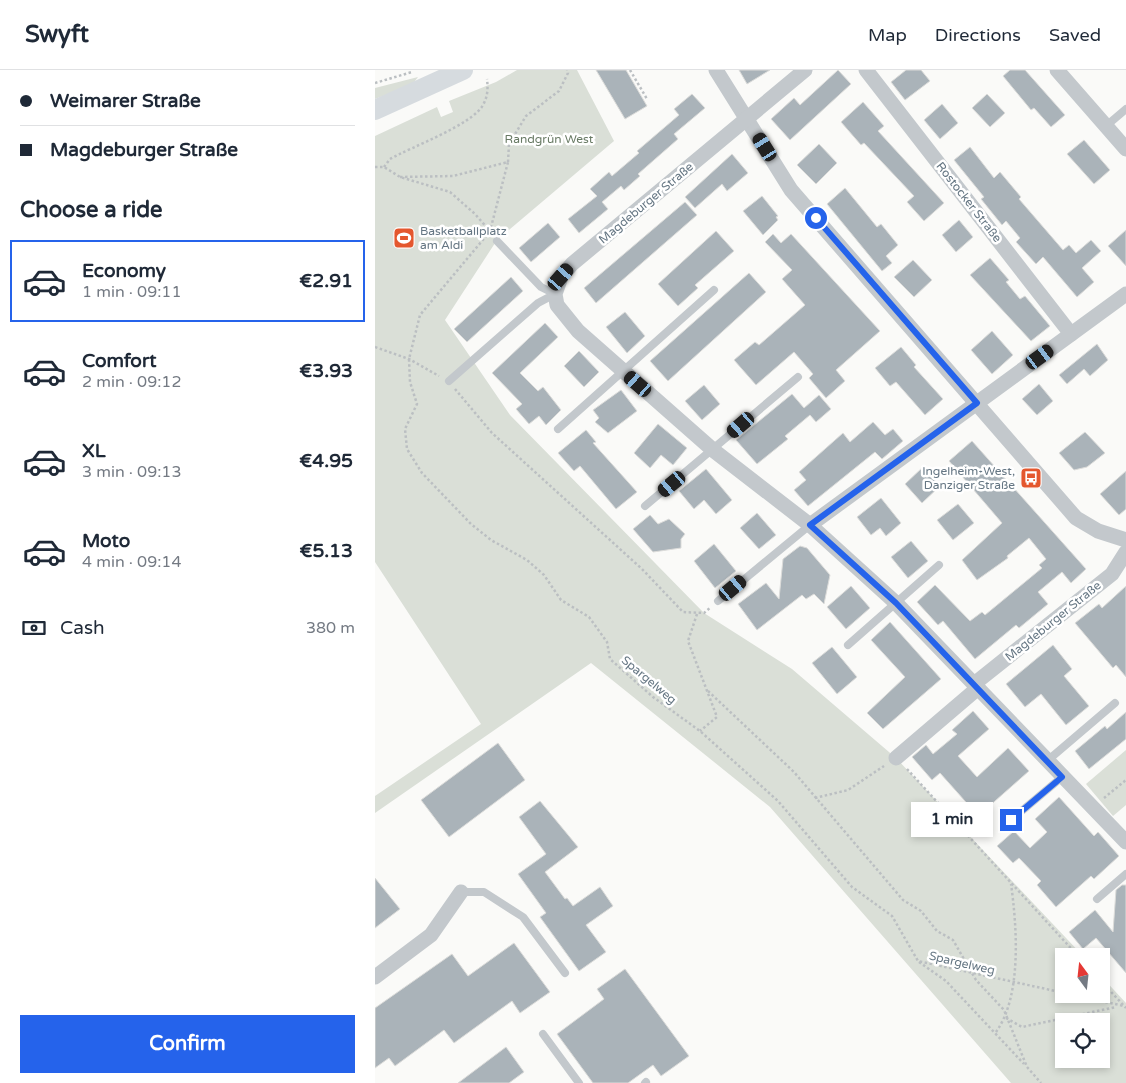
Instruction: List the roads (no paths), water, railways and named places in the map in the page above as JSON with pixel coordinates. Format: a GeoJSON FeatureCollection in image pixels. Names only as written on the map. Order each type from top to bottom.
{"type":"FeatureCollection","features":[{"type":"Feature","properties":{"kind":"main road"},"geometry":{"type":"LineString","coordinates":[[375,110],[452,72]]}},
{"type":"Feature","properties":{"kind":"street"},"geometry":{"type":"LineString","coordinates":[[716,70],[791,190],[1076,518],[1098,532],[1126,540]]}},
{"type":"Feature","properties":{"kind":"street"},"geometry":{"type":"LineString","coordinates":[[747,119],[805,70]]}},
{"type":"Feature","properties":{"kind":"street","name":"Rostocker Straße"},"geometry":{"type":"LineString","coordinates":[[866,70],[1071,334]]}},
{"type":"Feature","properties":{"kind":"street"},"geometry":{"type":"LineString","coordinates":[[1057,70],[1126,149]]}},
{"type":"Feature","properties":{"kind":"street","name":"Magdeburger Straße"},"geometry":{"type":"LineString","coordinates":[[555,294],[561,277],[572,264],[747,119]]}},
{"type":"Feature","properties":{"kind":"street"},"geometry":{"type":"LineString","coordinates":[[555,294],[557,304],[578,331],[713,450],[810,525],[896,603],[1126,842]]}},
{"type":"Feature","properties":{"kind":"street"},"geometry":{"type":"LineString","coordinates":[[810,525],[1126,294]]}},
{"type":"Feature","properties":{"kind":"street","name":"Magdeburger Straße"},"geometry":{"type":"LineString","coordinates":[[896,758],[976,686],[1112,574],[1126,552]]}},
{"type":"Feature","properties":{"kind":"street"},"geometry":{"type":"LineString","coordinates":[[375,977],[431,934],[461,892]]}},
{"type":"Feature","properties":{"kind":"lane"},"geometry":{"type":"LineString","coordinates":[[1106,126],[1126,108]]}},
{"type":"Feature","properties":{"kind":"lane"},"geometry":{"type":"LineString","coordinates":[[497,241],[541,288],[555,294]]}},
{"type":"Feature","properties":{"kind":"lane"},"geometry":{"type":"LineString","coordinates":[[558,429],[714,290]]}},
{"type":"Feature","properties":{"kind":"lane"},"geometry":{"type":"LineString","coordinates":[[449,381],[538,303],[555,294]]}},
{"type":"Feature","properties":{"kind":"lane"},"geometry":{"type":"LineString","coordinates":[[645,506],[798,377]]}},
{"type":"Feature","properties":{"kind":"lane"},"geometry":{"type":"LineString","coordinates":[[718,600],[810,525]]}},
{"type":"Feature","properties":{"kind":"lane"},"geometry":{"type":"LineString","coordinates":[[848,645],[939,565]]}},
{"type":"Feature","properties":{"kind":"lane"},"geometry":{"type":"LineString","coordinates":[[1047,761],[1115,702]]}},
{"type":"Feature","properties":{"kind":"lane"},"geometry":{"type":"LineString","coordinates":[[1011,820],[1062,777]]}},
{"type":"Feature","properties":{"kind":"lane"},"geometry":{"type":"LineString","coordinates":[[1097,899],[1126,874]]}},
{"type":"Feature","properties":{"kind":"lane"},"geometry":{"type":"LineString","coordinates":[[461,892],[484,892],[523,917],[565,973]]}},
{"type":"Feature","properties":{"kind":"lane"},"geometry":{"type":"LineString","coordinates":[[543,1034],[579,1083]]}},
{"type":"Feature","properties":{"kind":"place","name":"Basketballplatz am Aldi"},"geometry":{"type":"Point","coordinates":[404,238]}},
{"type":"Feature","properties":{"kind":"place","name":"Ingelheim-West, Danziger Straße"},"geometry":{"type":"Point","coordinates":[1031,478]}},
{"type":"Feature","properties":{"kind":"park label","name":"Randgrün West"},"geometry":{"type":"Point","coordinates":[549,139]}}]}
